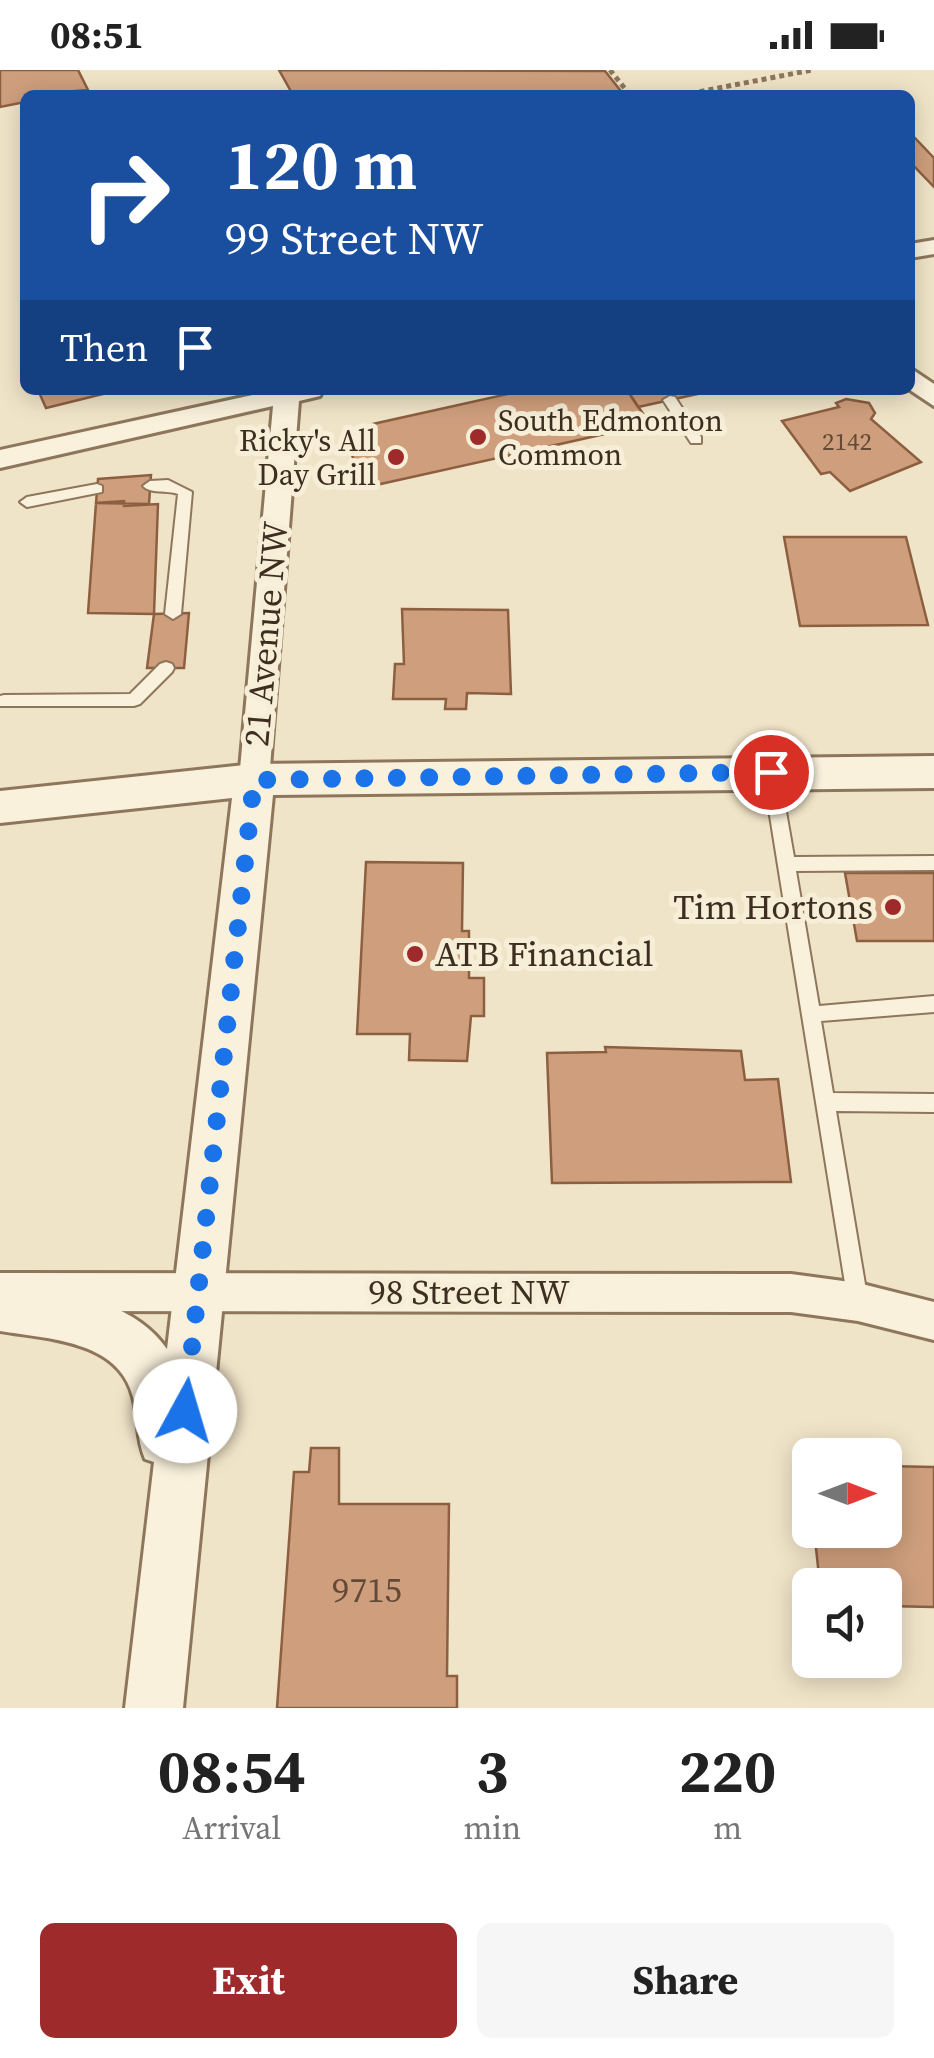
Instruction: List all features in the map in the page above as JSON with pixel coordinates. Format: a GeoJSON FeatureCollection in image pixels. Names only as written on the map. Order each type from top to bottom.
{"type":"FeatureCollection","features":[{"type":"Feature","properties":{"kind":"street"},"geometry":{"type":"LineString","coordinates":[[915,381],[934,398]]}},
{"type":"Feature","properties":{"kind":"street"},"geometry":{"type":"LineString","coordinates":[[0,459],[290,395]]}},
{"type":"Feature","properties":{"kind":"street","name":"21 Avenue NW"},"geometry":{"type":"LineString","coordinates":[[154,1708],[299,395]]}},
{"type":"Feature","properties":{"kind":"street"},"geometry":{"type":"LineString","coordinates":[[0,807],[254,780],[934,772]]}},
{"type":"Feature","properties":{"kind":"street","name":"98 Street NW"},"geometry":{"type":"LineString","coordinates":[[0,1292],[729,1292],[858,1302],[934,1321]]}},
{"type":"Feature","properties":{"kind":"street"},"geometry":{"type":"LineString","coordinates":[[0,1306],[89,1322],[129,1342],[152,1366],[164,1423],[164,1610]]}},
{"type":"Feature","properties":{"kind":"lane"},"geometry":{"type":"LineString","coordinates":[[670,400],[696,440]]}},
{"type":"Feature","properties":{"kind":"lane"},"geometry":{"type":"LineString","coordinates":[[150,486],[168,485],[185,492],[172,614]]}},
{"type":"Feature","properties":{"kind":"lane"},"geometry":{"type":"LineString","coordinates":[[27,502],[97,489]]}},
{"type":"Feature","properties":{"kind":"lane"},"geometry":{"type":"LineString","coordinates":[[4,701],[134,700],[166,668]]}},
{"type":"Feature","properties":{"kind":"lane"},"geometry":{"type":"LineString","coordinates":[[771,772],[858,1302]]}},
{"type":"Feature","properties":{"kind":"lane"},"geometry":{"type":"LineString","coordinates":[[788,864],[934,863]]}},
{"type":"Feature","properties":{"kind":"lane"},"geometry":{"type":"LineString","coordinates":[[813,1014],[934,1004]]}},
{"type":"Feature","properties":{"kind":"lane"},"geometry":{"type":"LineString","coordinates":[[826,1102],[934,1103]]}},
{"type":"Feature","properties":{"kind":"path"},"geometry":{"type":"LineString","coordinates":[[610,70],[626,90]]}},
{"type":"Feature","properties":{"kind":"path"},"geometry":{"type":"LineString","coordinates":[[708,90],[812,70]]}},
{"type":"Feature","properties":{"kind":"building"},"geometry":{"type":"Polygon","coordinates":[[[0,70],[78,70],[88,90],[20,90],[20,103],[0,107],[0,70]]]}},
{"type":"Feature","properties":{"kind":"building"},"geometry":{"type":"Polygon","coordinates":[[[279,70],[605,71],[620,90],[290,90],[279,70]]]}},
{"type":"Feature","properties":{"kind":"building"},"geometry":{"type":"Polygon","coordinates":[[[915,138],[934,158],[934,187],[915,167],[915,138]]]}},
{"type":"Feature","properties":{"kind":"building"},"geometry":{"type":"Polygon","coordinates":[[[40,395],[99,395],[46,408],[40,395]]]}},
{"type":"Feature","properties":{"kind":"building","name":"South Edmonton Common"},"geometry":{"type":"Polygon","coordinates":[[[504,395],[630,395],[650,424],[367,487],[349,449],[373,424],[504,395]]]}},
{"type":"Feature","properties":{"kind":"building"},"geometry":{"type":"Polygon","coordinates":[[[630,395],[692,395],[638,407],[630,395]]]}},
{"type":"Feature","properties":{"kind":"building"},"geometry":{"type":"Polygon","coordinates":[[[846,399],[869,403],[875,413],[871,419],[921,462],[850,491],[830,472],[821,474],[782,421],[839,407],[836,403],[846,399]]]}},
{"type":"Feature","properties":{"kind":"building"},"geometry":{"type":"Polygon","coordinates":[[[151,475],[149,504],[96,503],[98,479],[151,475]]]}},
{"type":"Feature","properties":{"kind":"building"},"geometry":{"type":"Polygon","coordinates":[[[124,501],[124,506],[158,504],[154,614],[88,613],[96,503],[124,501]]]}},
{"type":"Feature","properties":{"kind":"building"},"geometry":{"type":"Polygon","coordinates":[[[784,537],[906,537],[928,625],[800,626],[784,537]]]}},
{"type":"Feature","properties":{"kind":"building"},"geometry":{"type":"Polygon","coordinates":[[[402,609],[508,610],[511,694],[467,693],[466,709],[445,709],[446,699],[393,699],[395,664],[404,664],[402,609]]]}},
{"type":"Feature","properties":{"kind":"building"},"geometry":{"type":"Polygon","coordinates":[[[189,613],[184,668],[147,668],[154,614],[189,613]]]}},
{"type":"Feature","properties":{"kind":"building","name":"ATB Financial"},"geometry":{"type":"Polygon","coordinates":[[[366,862],[463,863],[462,931],[469,931],[469,978],[484,978],[484,1016],[471,1016],[467,1061],[409,1060],[410,1034],[357,1034],[366,862]]]}},
{"type":"Feature","properties":{"kind":"building","name":"Tim Hortons"},"geometry":{"type":"Polygon","coordinates":[[[845,873],[934,873],[934,941],[857,941],[845,873]]]}},
{"type":"Feature","properties":{"kind":"building"},"geometry":{"type":"Polygon","coordinates":[[[605,1047],[741,1051],[745,1080],[778,1079],[791,1182],[552,1183],[547,1053],[606,1052],[605,1047]]]}},
{"type":"Feature","properties":{"kind":"building"},"geometry":{"type":"Polygon","coordinates":[[[311,1448],[339,1448],[339,1504],[449,1504],[447,1676],[457,1676],[457,1708],[277,1708],[294,1472],[309,1472],[311,1448]]]}},
{"type":"Feature","properties":{"kind":"building"},"geometry":{"type":"Polygon","coordinates":[[[902,1466],[934,1467],[934,1607],[902,1606],[902,1568],[818,1568],[816,1548],[902,1548],[902,1466]]]}},
{"type":"Feature","properties":{"kind":"place","name":"South Edmonton Common"},"geometry":{"type":"Point","coordinates":[478,437]}},
{"type":"Feature","properties":{"kind":"place","name":"Ricky's All Day Grill"},"geometry":{"type":"Point","coordinates":[396,457]}},
{"type":"Feature","properties":{"kind":"place","name":"Tim Hortons"},"geometry":{"type":"Point","coordinates":[893,907]}},
{"type":"Feature","properties":{"kind":"place","name":"ATB Financial"},"geometry":{"type":"Point","coordinates":[415,954]}},
{"type":"Feature","properties":{"kind":"route"},"geometry":{"type":"LineString","coordinates":[[185,1411],[254,780],[771,772]]}}]}
